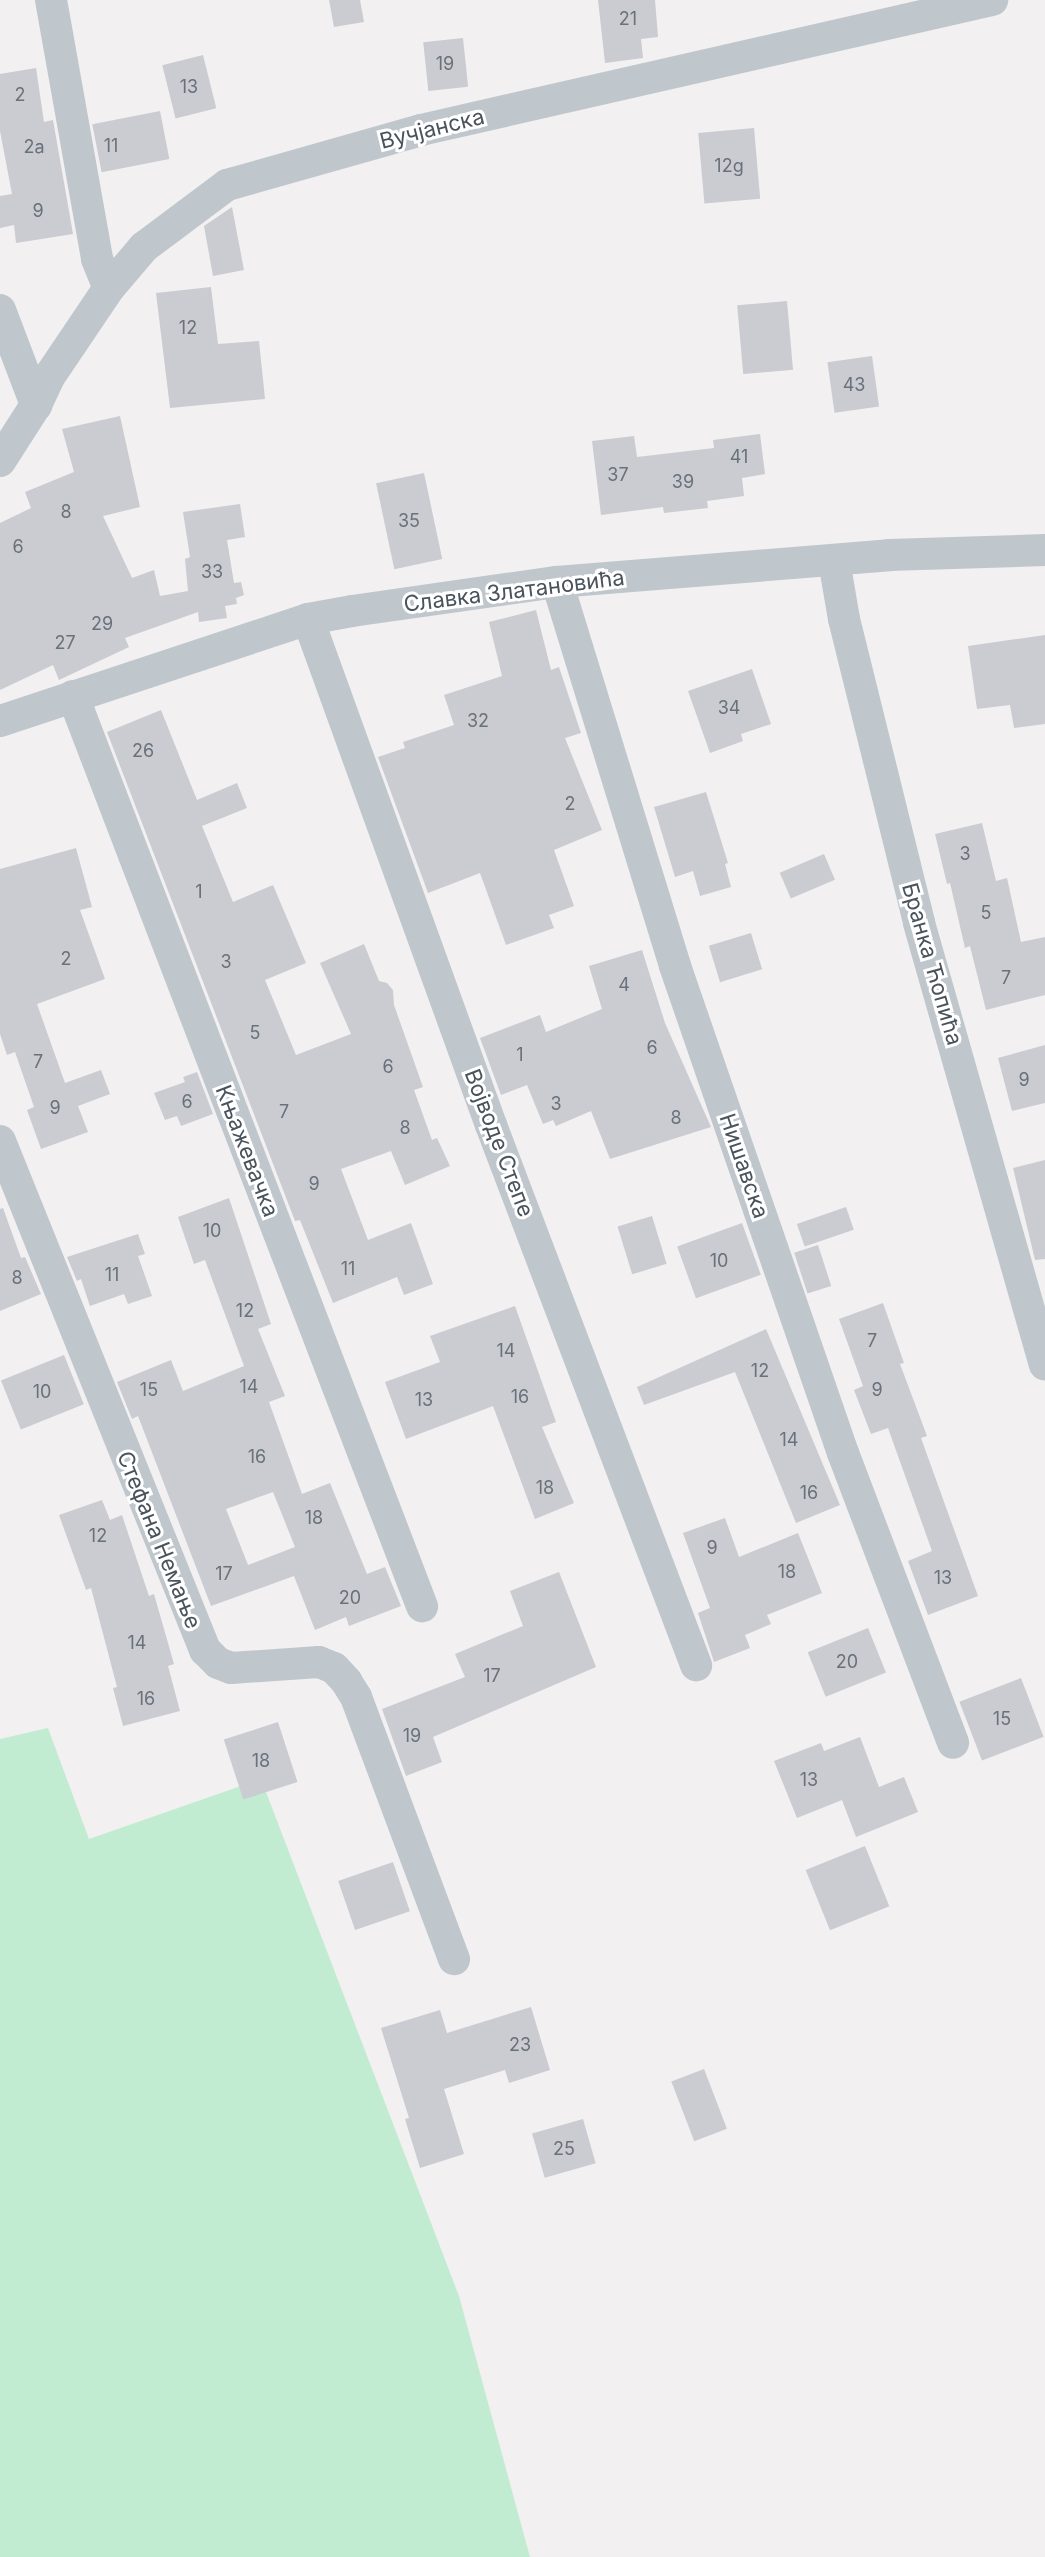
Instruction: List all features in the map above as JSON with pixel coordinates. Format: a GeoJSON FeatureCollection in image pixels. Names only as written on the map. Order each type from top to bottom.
{"type":"FeatureCollection","features":[{"type":"Feature","properties":{"kind":"street"},"geometry":{"type":"LineString","coordinates":[[51,0],[97,259],[109,288]]}},
{"type":"Feature","properties":{"kind":"street","name":"Вучјанска"},"geometry":{"type":"LineString","coordinates":[[0,461],[36,405],[49,377],[109,288],[144,247],[227,185],[421,130],[992,0]]}},
{"type":"Feature","properties":{"kind":"street"},"geometry":{"type":"LineString","coordinates":[[0,310],[36,405]]}},
{"type":"Feature","properties":{"kind":"street","name":"Славка Златановића"},"geometry":{"type":"LineString","coordinates":[[0,721],[308,619],[557,582],[889,555],[1045,550]]}},
{"type":"Feature","properties":{"kind":"street","name":"Бранка Ћопића"},"geometry":{"type":"LineString","coordinates":[[834,561],[844,619],[919,923],[1045,1364]]}},
{"type":"Feature","properties":{"kind":"street","name":"Нишавска"},"geometry":{"type":"LineString","coordinates":[[557,582],[675,966],[843,1453],[953,1743]]}},
{"type":"Feature","properties":{"kind":"street","name":"Војводе Степе"},"geometry":{"type":"LineString","coordinates":[[308,619],[491,1125],[696,1665]]}},
{"type":"Feature","properties":{"kind":"street","name":"Књажевачка"},"geometry":{"type":"LineString","coordinates":[[73,696],[422,1606]]}},
{"type":"Feature","properties":{"kind":"street","name":"Стефана Немање"},"geometry":{"type":"LineString","coordinates":[[0,1141],[205,1650],[218,1663],[244,1669],[319,1662],[334,1668],[346,1681],[356,1697],[454,1959]]}},
{"type":"Feature","properties":{"kind":"green space"},"geometry":{"type":"Polygon","coordinates":[[[48,1728],[89,1839],[261,1779],[459,2296],[530,2557],[0,2557],[0,1739],[48,1728]]]}},
{"type":"Feature","properties":{"kind":"building"},"geometry":{"type":"Polygon","coordinates":[[[329,0],[360,0],[364,22],[334,27],[329,0]]]}},
{"type":"Feature","properties":{"kind":"building"},"geometry":{"type":"Polygon","coordinates":[[[598,0],[655,0],[658,37],[641,39],[643,58],[605,63],[598,0]]]}},
{"type":"Feature","properties":{"kind":"building"},"geometry":{"type":"Polygon","coordinates":[[[463,38],[468,87],[428,91],[423,42],[463,38]]]}},
{"type":"Feature","properties":{"kind":"building"},"geometry":{"type":"Polygon","coordinates":[[[203,55],[216,108],[176,119],[162,65],[203,55]]]}},
{"type":"Feature","properties":{"kind":"building"},"geometry":{"type":"Polygon","coordinates":[[[36,68],[44,122],[53,120],[73,234],[16,243],[14,225],[0,228],[0,196],[12,194],[0,131],[0,74],[36,68]]]}},
{"type":"Feature","properties":{"kind":"building"},"geometry":{"type":"Polygon","coordinates":[[[160,111],[169,159],[102,172],[92,124],[160,111]]]}},
{"type":"Feature","properties":{"kind":"building"},"geometry":{"type":"Polygon","coordinates":[[[754,128],[760,199],[704,204],[698,133],[754,128]]]}},
{"type":"Feature","properties":{"kind":"building"},"geometry":{"type":"Polygon","coordinates":[[[232,207],[244,270],[213,276],[204,226],[232,207]]]}},
{"type":"Feature","properties":{"kind":"building"},"geometry":{"type":"Polygon","coordinates":[[[211,287],[218,344],[259,341],[265,399],[170,408],[156,293],[211,287]]]}},
{"type":"Feature","properties":{"kind":"building"},"geometry":{"type":"Polygon","coordinates":[[[787,301],[793,370],[743,374],[737,305],[787,301]]]}},
{"type":"Feature","properties":{"kind":"building"},"geometry":{"type":"Polygon","coordinates":[[[872,356],[879,407],[835,413],[827,362],[872,356]]]}},
{"type":"Feature","properties":{"kind":"building"},"geometry":{"type":"Polygon","coordinates":[[[120,416],[140,507],[103,516],[132,578],[154,570],[160,596],[188,591],[185,559],[190,557],[183,512],[240,504],[245,537],[227,540],[234,583],[241,582],[244,595],[236,598],[237,604],[225,606],[227,618],[199,622],[198,612],[125,638],[129,647],[59,680],[53,665],[0,690],[0,523],[31,508],[25,492],[74,472],[62,429],[120,416]]]}},
{"type":"Feature","properties":{"kind":"building"},"geometry":{"type":"Polygon","coordinates":[[[760,434],[765,474],[742,478],[744,496],[707,501],[708,508],[664,513],[663,507],[601,515],[592,441],[634,436],[637,457],[714,448],[713,440],[760,434]]]}},
{"type":"Feature","properties":{"kind":"building"},"geometry":{"type":"Polygon","coordinates":[[[424,473],[442,559],[394,569],[376,483],[424,473]]]}},
{"type":"Feature","properties":{"kind":"building"},"geometry":{"type":"Polygon","coordinates":[[[536,610],[551,670],[559,667],[581,733],[565,738],[602,830],[554,850],[574,906],[549,915],[554,928],[506,945],[480,873],[428,893],[378,757],[405,748],[403,742],[454,725],[444,695],[502,676],[489,622],[536,610]]]}},
{"type":"Feature","properties":{"kind":"building"},"geometry":{"type":"Polygon","coordinates":[[[1045,635],[1045,724],[1014,728],[1010,705],[977,709],[968,646],[1045,635]]]}},
{"type":"Feature","properties":{"kind":"building"},"geometry":{"type":"Polygon","coordinates":[[[752,669],[771,724],[741,734],[743,741],[710,753],[688,691],[752,669]]]}},
{"type":"Feature","properties":{"kind":"building"},"geometry":{"type":"Polygon","coordinates":[[[161,710],[197,800],[237,783],[247,808],[202,826],[233,902],[273,885],[306,963],[265,980],[296,1055],[351,1034],[320,963],[364,944],[379,981],[387,983],[393,990],[394,1005],[423,1087],[414,1090],[432,1140],[437,1138],[450,1166],[405,1185],[391,1151],[341,1169],[368,1240],[411,1223],[433,1284],[404,1295],[397,1277],[333,1303],[300,1220],[295,1221],[107,732],[161,710]]]}},
{"type":"Feature","properties":{"kind":"building"},"geometry":{"type":"Polygon","coordinates":[[[706,792],[728,863],[725,864],[731,887],[700,896],[693,871],[675,877],[654,807],[706,792]]]}},
{"type":"Feature","properties":{"kind":"building"},"geometry":{"type":"Polygon","coordinates":[[[982,823],[996,881],[1007,878],[1021,942],[1045,937],[1045,995],[986,1010],[970,946],[965,948],[935,834],[982,823]]]}},
{"type":"Feature","properties":{"kind":"building"},"geometry":{"type":"Polygon","coordinates":[[[76,848],[92,907],[80,910],[105,979],[37,1004],[65,1083],[101,1070],[110,1094],[78,1106],[88,1132],[41,1149],[27,1110],[34,1107],[15,1052],[7,1055],[0,1034],[0,869],[76,848]]]}},
{"type":"Feature","properties":{"kind":"building"},"geometry":{"type":"Polygon","coordinates":[[[824,854],[835,880],[791,899],[780,873],[824,854]]]}},
{"type":"Feature","properties":{"kind":"building"},"geometry":{"type":"Polygon","coordinates":[[[751,933],[762,969],[720,982],[709,946],[751,933]]]}},
{"type":"Feature","properties":{"kind":"building"},"geometry":{"type":"Polygon","coordinates":[[[642,950],[665,1023],[711,1127],[610,1159],[591,1111],[556,1126],[553,1120],[543,1124],[527,1085],[501,1095],[480,1038],[540,1015],[546,1032],[602,1009],[589,966],[642,950]]]}},
{"type":"Feature","properties":{"kind":"building"},"geometry":{"type":"Polygon","coordinates":[[[1045,1045],[1045,1103],[1012,1111],[998,1058],[1045,1045]]]}},
{"type":"Feature","properties":{"kind":"building"},"geometry":{"type":"Polygon","coordinates":[[[197,1072],[213,1114],[181,1126],[177,1116],[165,1120],[154,1093],[185,1082],[183,1077],[197,1072]]]}},
{"type":"Feature","properties":{"kind":"building"},"geometry":{"type":"Polygon","coordinates":[[[1045,1160],[1045,1259],[1035,1260],[1013,1168],[1045,1160]]]}},
{"type":"Feature","properties":{"kind":"building"},"geometry":{"type":"Polygon","coordinates":[[[229,1198],[271,1324],[258,1329],[285,1396],[269,1402],[302,1494],[330,1483],[367,1574],[385,1567],[401,1606],[349,1626],[346,1617],[315,1630],[294,1576],[211,1606],[138,1416],[132,1419],[117,1382],[171,1360],[183,1391],[244,1366],[205,1260],[194,1264],[178,1217],[229,1198]],[[273,1492],[226,1509],[248,1565],[295,1547],[273,1492]]]}},
{"type":"Feature","properties":{"kind":"building"},"geometry":{"type":"Polygon","coordinates":[[[846,1207],[854,1230],[805,1247],[797,1224],[846,1207]]]}},
{"type":"Feature","properties":{"kind":"building"},"geometry":{"type":"Polygon","coordinates":[[[3,1208],[21,1258],[25,1257],[41,1294],[0,1311],[0,1209],[3,1208]]]}},
{"type":"Feature","properties":{"kind":"building"},"geometry":{"type":"Polygon","coordinates":[[[652,1216],[667,1264],[632,1274],[618,1227],[652,1216]]]}},
{"type":"Feature","properties":{"kind":"building"},"geometry":{"type":"Polygon","coordinates":[[[742,1223],[761,1275],[696,1298],[677,1247],[742,1223]]]}},
{"type":"Feature","properties":{"kind":"building"},"geometry":{"type":"Polygon","coordinates":[[[138,1234],[145,1254],[138,1256],[152,1296],[128,1304],[124,1294],[90,1306],[81,1279],[77,1281],[67,1257],[138,1234]]]}},
{"type":"Feature","properties":{"kind":"building"},"geometry":{"type":"Polygon","coordinates":[[[818,1245],[831,1286],[808,1294],[794,1253],[818,1245]]]}},
{"type":"Feature","properties":{"kind":"building"},"geometry":{"type":"Polygon","coordinates":[[[883,1303],[904,1363],[900,1364],[927,1436],[921,1438],[978,1596],[928,1615],[908,1561],[932,1551],[888,1428],[871,1434],[854,1390],[863,1386],[839,1319],[883,1303]]]}},
{"type":"Feature","properties":{"kind":"building"},"geometry":{"type":"Polygon","coordinates":[[[515,1306],[556,1422],[542,1427],[574,1503],[535,1519],[493,1406],[406,1439],[385,1382],[440,1362],[430,1336],[515,1306]]]}},
{"type":"Feature","properties":{"kind":"building"},"geometry":{"type":"Polygon","coordinates":[[[766,1329],[840,1505],[796,1523],[735,1372],[644,1405],[637,1387],[766,1329]]]}},
{"type":"Feature","properties":{"kind":"building"},"geometry":{"type":"Polygon","coordinates":[[[64,1355],[84,1404],[21,1430],[1,1380],[64,1355]]]}},
{"type":"Feature","properties":{"kind":"building"},"geometry":{"type":"Polygon","coordinates":[[[102,1500],[110,1520],[122,1515],[149,1596],[154,1594],[174,1664],[168,1666],[180,1711],[123,1726],[113,1688],[117,1687],[91,1588],[86,1590],[59,1515],[102,1500]]]}},
{"type":"Feature","properties":{"kind":"building"},"geometry":{"type":"Polygon","coordinates":[[[725,1518],[739,1557],[798,1533],[822,1593],[767,1615],[771,1624],[745,1635],[750,1648],[714,1662],[698,1613],[710,1608],[683,1533],[725,1518]]]}},
{"type":"Feature","properties":{"kind":"building"},"geometry":{"type":"Polygon","coordinates":[[[559,1572],[596,1667],[433,1737],[442,1762],[406,1776],[382,1709],[465,1677],[455,1654],[523,1626],[510,1591],[559,1572]]]}},
{"type":"Feature","properties":{"kind":"building"},"geometry":{"type":"Polygon","coordinates":[[[868,1628],[886,1673],[826,1697],[808,1652],[868,1628]]]}},
{"type":"Feature","properties":{"kind":"building"},"geometry":{"type":"Polygon","coordinates":[[[1021,1678],[1044,1737],[982,1760],[959,1702],[1021,1678]]]}},
{"type":"Feature","properties":{"kind":"building"},"geometry":{"type":"Polygon","coordinates":[[[278,1722],[297,1782],[243,1800],[224,1740],[278,1722]]]}},
{"type":"Feature","properties":{"kind":"building"},"geometry":{"type":"Polygon","coordinates":[[[860,1737],[879,1787],[904,1777],[918,1812],[856,1837],[842,1800],[797,1818],[774,1761],[821,1743],[824,1751],[860,1737]]]}},
{"type":"Feature","properties":{"kind":"building"},"geometry":{"type":"Polygon","coordinates":[[[865,1846],[889,1906],[830,1930],[806,1870],[865,1846]]]}},
{"type":"Feature","properties":{"kind":"building"},"geometry":{"type":"Polygon","coordinates":[[[393,1862],[410,1911],[355,1930],[338,1881],[393,1862]]]}},
{"type":"Feature","properties":{"kind":"building"},"geometry":{"type":"Polygon","coordinates":[[[531,2007],[550,2070],[509,2083],[505,2070],[444,2089],[464,2154],[420,2168],[405,2119],[409,2118],[381,2028],[440,2010],[447,2033],[531,2007]]]}},
{"type":"Feature","properties":{"kind":"building"},"geometry":{"type":"Polygon","coordinates":[[[704,2069],[727,2129],[694,2141],[671,2082],[704,2069]]]}},
{"type":"Feature","properties":{"kind":"building"},"geometry":{"type":"Polygon","coordinates":[[[583,2119],[596,2163],[545,2178],[532,2134],[583,2119]]]}}]}
